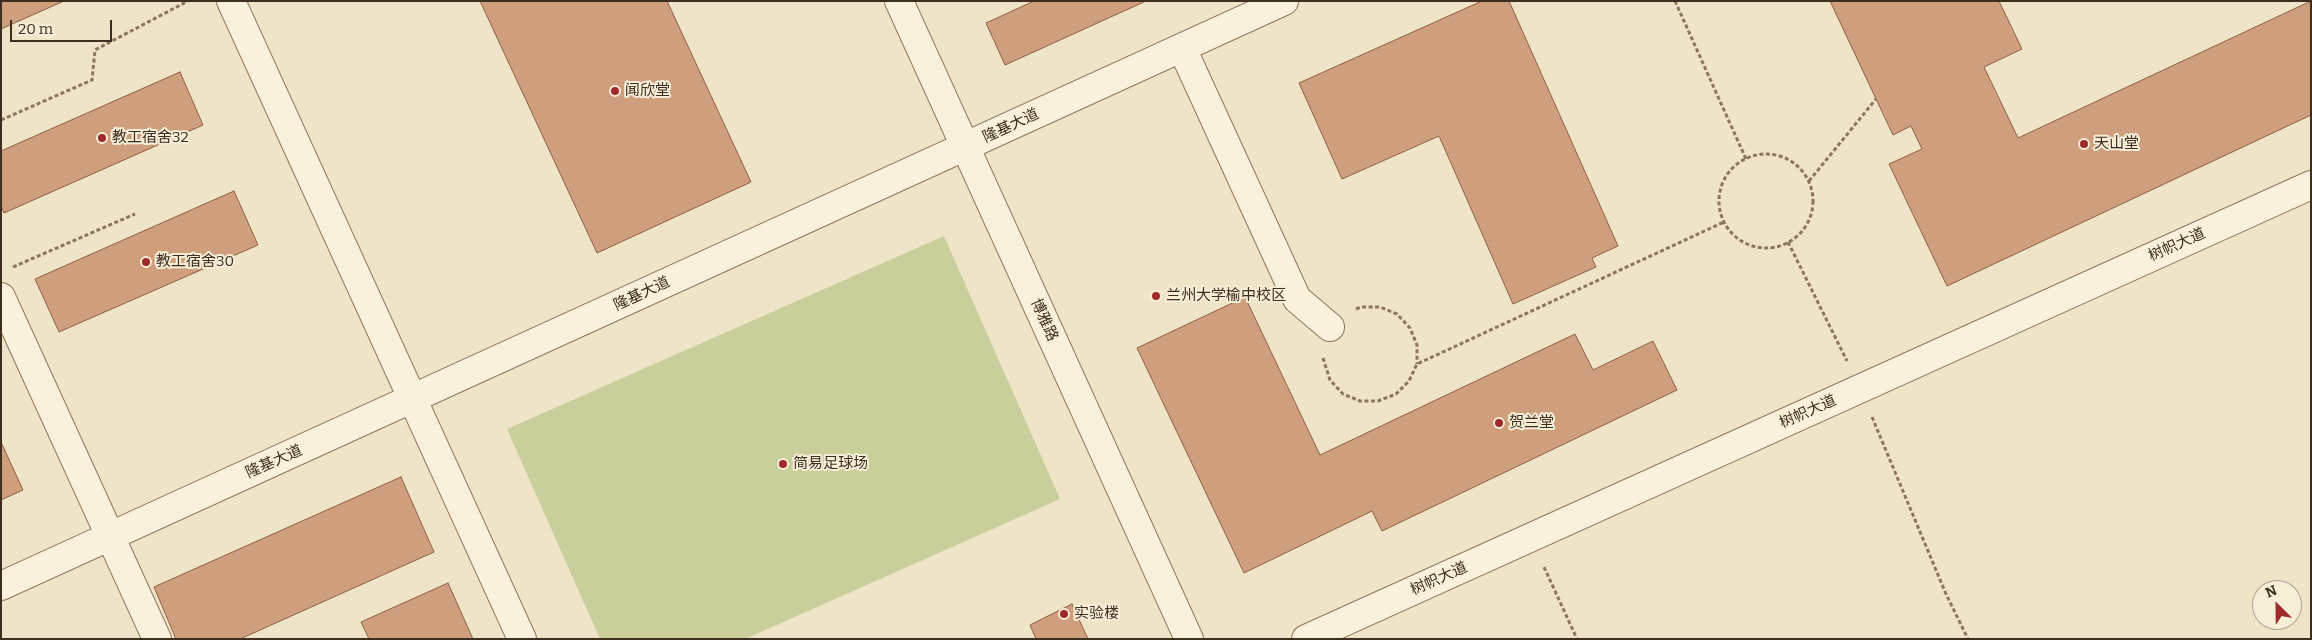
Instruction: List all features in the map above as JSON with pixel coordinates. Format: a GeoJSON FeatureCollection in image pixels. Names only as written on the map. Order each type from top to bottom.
{"type":"FeatureCollection","features":[{"type":"Feature","properties":{"kind":"street"},"geometry":{"type":"LineString","coordinates":[[231,1],[522,639]]}},
{"type":"Feature","properties":{"kind":"street","name":"隆基大道"},"geometry":{"type":"LineString","coordinates":[[1,586],[1182,48],[1277,2]]}},
{"type":"Feature","properties":{"kind":"street","name":"博雅路"},"geometry":{"type":"LineString","coordinates":[[903,3],[1189,639]]}},
{"type":"Feature","properties":{"kind":"street"},"geometry":{"type":"LineString","coordinates":[[1182,48],[1297,299],[1330,327]]}},
{"type":"Feature","properties":{"kind":"street","name":"树帜大道"},"geometry":{"type":"LineString","coordinates":[[1306,639],[2311,185]]}},
{"type":"Feature","properties":{"kind":"street"},"geometry":{"type":"LineString","coordinates":[[1,297],[157,639]]}},
{"type":"Feature","properties":{"kind":"path"},"geometry":{"type":"LineString","coordinates":[[1,120],[92,80],[95,50],[188,1]]}},
{"type":"Feature","properties":{"kind":"path"},"geometry":{"type":"LineString","coordinates":[[1675,1],[1746,159]]}},
{"type":"Feature","properties":{"kind":"path"},"geometry":{"type":"LineString","coordinates":[[1809,181],[1876,99]]}},
{"type":"Feature","properties":{"kind":"path"},"geometry":{"type":"LineString","coordinates":[[1760,154],[1775,155],[1789,160],[1800,169],[1809,181],[1813,194],[1812,209],[1808,222],[1800,234],[1788,242],[1774,248],[1759,248],[1739,239],[1724,222],[1720,201],[1724,179],[1734,167],[1746,159],[1760,154]]}},
{"type":"Feature","properties":{"kind":"path"},"geometry":{"type":"LineString","coordinates":[[10,269],[135,214]]}},
{"type":"Feature","properties":{"kind":"path"},"geometry":{"type":"LineString","coordinates":[[1417,364],[1724,222]]}},
{"type":"Feature","properties":{"kind":"path"},"geometry":{"type":"LineString","coordinates":[[1788,242],[1861,389],[1946,594],[1968,639]]}},
{"type":"Feature","properties":{"kind":"path"},"geometry":{"type":"LineString","coordinates":[[1361,307],[1380,307],[1397,314],[1410,328],[1417,345],[1417,364],[1409,381],[1396,394],[1378,401],[1360,400],[1343,394],[1330,380],[1322,363],[1323,344],[1330,327],[1344,314],[1361,307]]}},
{"type":"Feature","properties":{"kind":"path"},"geometry":{"type":"LineString","coordinates":[[1531,537],[1577,639]]}},
{"type":"Feature","properties":{"kind":"green space","name":"简易足球场"},"geometry":{"type":"Polygon","coordinates":[[[944,236],[1060,499],[745,639],[600,639],[507,429],[944,236]]]}},
{"type":"Feature","properties":{"kind":"building"},"geometry":{"type":"Polygon","coordinates":[[[1,1],[64,1],[1,29],[1,1]]]}},
{"type":"Feature","properties":{"kind":"building","name":"闻欣堂"},"geometry":{"type":"Polygon","coordinates":[[[480,1],[667,1],[751,182],[597,253],[480,1]]]}},
{"type":"Feature","properties":{"kind":"building"},"geometry":{"type":"Polygon","coordinates":[[[1034,1],[1146,1],[1005,65],[986,23],[1034,1]]]}},
{"type":"Feature","properties":{"kind":"building"},"geometry":{"type":"Polygon","coordinates":[[[1482,1],[1509,1],[1618,246],[1592,258],[1596,267],[1513,304],[1439,136],[1342,179],[1299,83],[1482,1]]]}},
{"type":"Feature","properties":{"kind":"building","name":"天山堂"},"geometry":{"type":"Polygon","coordinates":[[[1830,1],[1999,1],[2022,49],[1984,67],[2018,138],[2311,1],[2311,115],[1947,286],[1889,164],[1922,149],[1911,126],[1893,135],[1830,1]]]}},
{"type":"Feature","properties":{"kind":"building","name":"教工宿舍32"},"geometry":{"type":"Polygon","coordinates":[[[180,72],[203,125],[4,213],[1,206],[1,151],[180,72]]]}},
{"type":"Feature","properties":{"kind":"building","name":"教工宿舍30"},"geometry":{"type":"Polygon","coordinates":[[[234,191],[258,245],[59,332],[35,279],[234,191]]]}},
{"type":"Feature","properties":{"kind":"building","name":"贺兰堂"},"geometry":{"type":"Polygon","coordinates":[[[1245,297],[1320,455],[1575,334],[1593,370],[1653,341],[1677,390],[1382,531],[1372,511],[1244,573],[1137,348],[1245,297]]]}},
{"type":"Feature","properties":{"kind":"building"},"geometry":{"type":"Polygon","coordinates":[[[1,442],[23,490],[1,500],[1,442]]]}},
{"type":"Feature","properties":{"kind":"building"},"geometry":{"type":"Polygon","coordinates":[[[401,477],[434,552],[240,639],[176,639],[154,587],[401,477]]]}},
{"type":"Feature","properties":{"kind":"building"},"geometry":{"type":"Polygon","coordinates":[[[448,583],[473,639],[369,639],[361,622],[448,583]]]}},
{"type":"Feature","properties":{"kind":"building","name":"实验楼"},"geometry":{"type":"Polygon","coordinates":[[[1072,604],[1088,639],[1036,639],[1030,625],[1072,604]]]}},
{"type":"Feature","properties":{"kind":"place","name":"闻欣堂"},"geometry":{"type":"Point","coordinates":[615,91]}},
{"type":"Feature","properties":{"kind":"place","name":"教工宿舍32"},"geometry":{"type":"Point","coordinates":[102,138]}},
{"type":"Feature","properties":{"kind":"place","name":"天山堂"},"geometry":{"type":"Point","coordinates":[2084,144]}},
{"type":"Feature","properties":{"kind":"place","name":"教工宿舍30"},"geometry":{"type":"Point","coordinates":[146,262]}},
{"type":"Feature","properties":{"kind":"place","name":"兰州大学榆中校区"},"geometry":{"type":"Point","coordinates":[1156,296]}},
{"type":"Feature","properties":{"kind":"place","name":"贺兰堂"},"geometry":{"type":"Point","coordinates":[1499,423]}},
{"type":"Feature","properties":{"kind":"place","name":"简易足球场"},"geometry":{"type":"Point","coordinates":[783,464]}},
{"type":"Feature","properties":{"kind":"place","name":"实验楼"},"geometry":{"type":"Point","coordinates":[1064,614]}}]}
